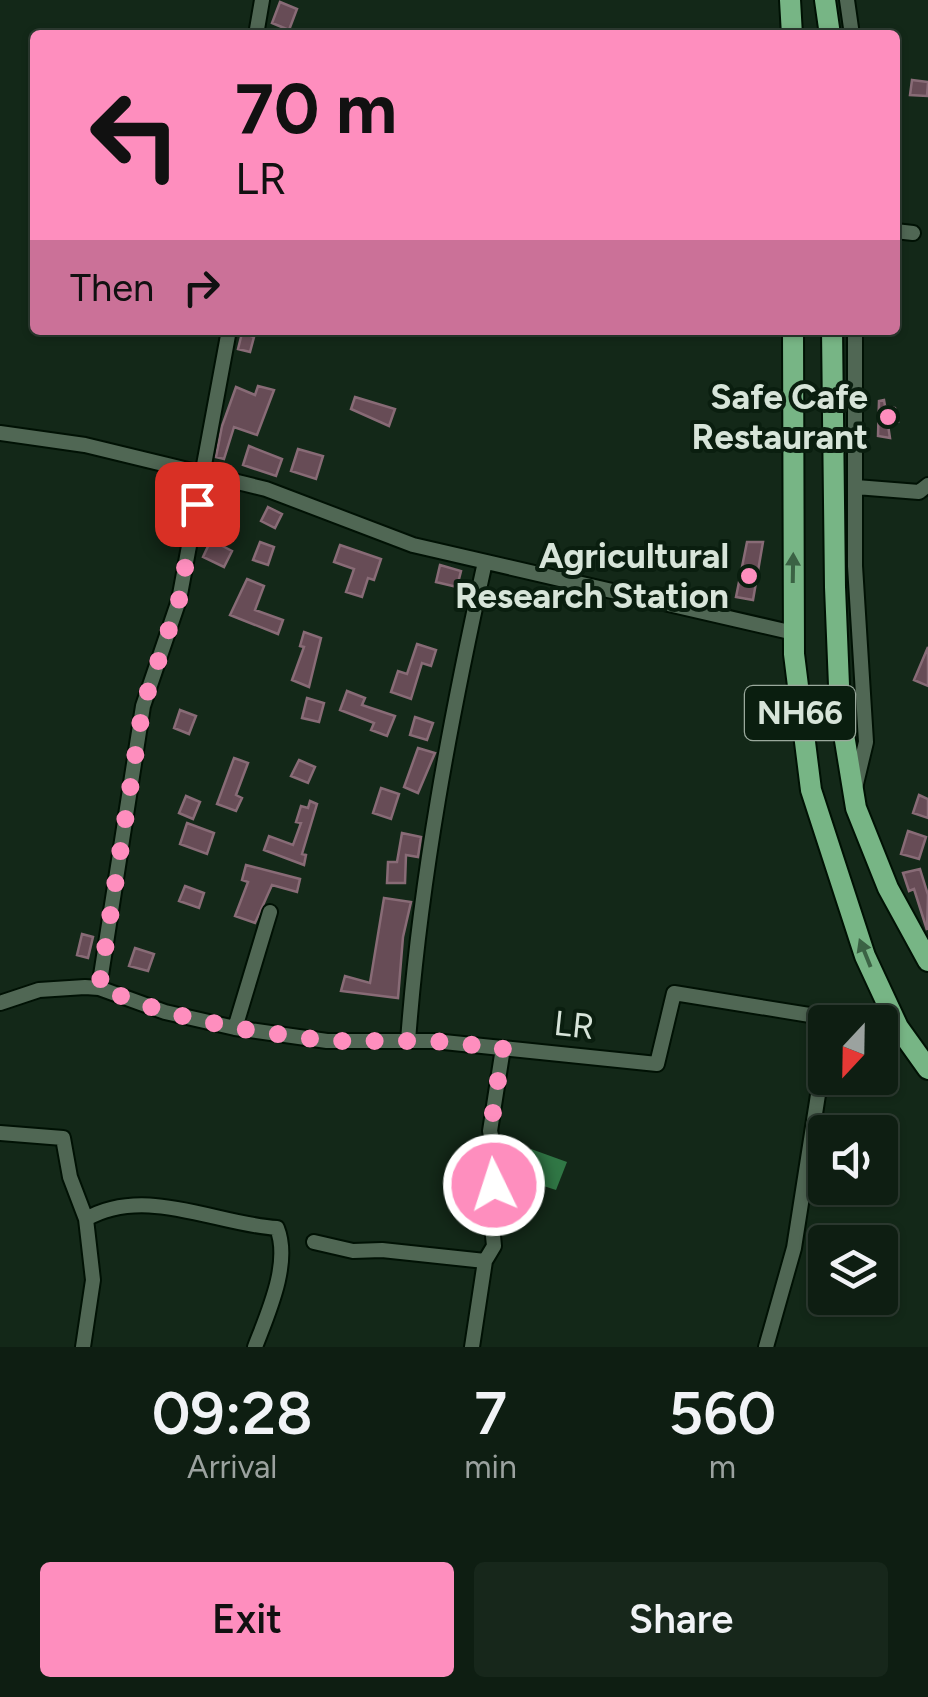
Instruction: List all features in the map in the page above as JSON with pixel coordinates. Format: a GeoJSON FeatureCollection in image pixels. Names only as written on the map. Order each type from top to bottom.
{"type":"FeatureCollection","features":[{"type":"Feature","properties":{"kind":"highway"},"geometry":{"type":"LineString","coordinates":[[790,0],[792,30]]}},
{"type":"Feature","properties":{"kind":"highway"},"geometry":{"type":"LineString","coordinates":[[826,0],[829,30]]}},
{"type":"Feature","properties":{"kind":"highway","name":"NH66"},"geometry":{"type":"LineString","coordinates":[[792,335],[794,633],[800,718],[811,790],[882,1005]]}},
{"type":"Feature","properties":{"kind":"highway","name":"NH66"},"geometry":{"type":"LineString","coordinates":[[832,335],[834,587],[840,710],[856,808],[888,888],[928,961]]}},
{"type":"Feature","properties":{"kind":"highway","name":"NH66"},"geometry":{"type":"LineString","coordinates":[[898,1037],[928,1069]]}},
{"type":"Feature","properties":{"kind":"street"},"geometry":{"type":"LineString","coordinates":[[257,30],[262,0]]}},
{"type":"Feature","properties":{"kind":"street"},"geometry":{"type":"LineString","coordinates":[[847,0],[851,30]]}},
{"type":"Feature","properties":{"kind":"street"},"geometry":{"type":"LineString","coordinates":[[900,231],[913,232]]}},
{"type":"Feature","properties":{"kind":"street"},"geometry":{"type":"LineString","coordinates":[[99,988],[143,706],[179,600],[228,335]]}},
{"type":"Feature","properties":{"kind":"street"},"geometry":{"type":"LineString","coordinates":[[854,794],[866,742],[855,566],[855,335]]}},
{"type":"Feature","properties":{"kind":"street"},"geometry":{"type":"LineString","coordinates":[[0,433],[84,446],[266,488],[412,545],[794,633]]}},
{"type":"Feature","properties":{"kind":"street"},"geometry":{"type":"LineString","coordinates":[[856,487],[919,492],[928,484]]}},
{"type":"Feature","properties":{"kind":"street"},"geometry":{"type":"LineString","coordinates":[[408,1041],[414,964],[431,850],[485,562]]}},
{"type":"Feature","properties":{"kind":"street"},"geometry":{"type":"LineString","coordinates":[[235,1028],[270,912]]}},
{"type":"Feature","properties":{"kind":"street","name":"LR"},"geometry":{"type":"LineString","coordinates":[[0,1003],[39,990],[99,988],[165,1012],[235,1028],[327,1041],[408,1041],[657,1064],[674,993],[808,1016]]}},
{"type":"Feature","properties":{"kind":"street"},"geometry":{"type":"LineString","coordinates":[[472,1347],[485,1262],[494,1246],[490,1205],[498,1164],[490,1132],[503,1048]]}},
{"type":"Feature","properties":{"kind":"street"},"geometry":{"type":"LineString","coordinates":[[766,1347],[794,1248],[818,1095]]}},
{"type":"Feature","properties":{"kind":"street"},"geometry":{"type":"LineString","coordinates":[[0,1132],[63,1138],[70,1177],[86,1219],[93,1280],[84,1347]]}},
{"type":"Feature","properties":{"kind":"street"},"geometry":{"type":"LineString","coordinates":[[86,1219],[128,1204],[276,1228],[283,1244],[280,1272],[255,1347]]}},
{"type":"Feature","properties":{"kind":"street"},"geometry":{"type":"LineString","coordinates":[[314,1242],[354,1251],[382,1250],[485,1262]]}},
{"type":"Feature","properties":{"kind":"shaded area"},"geometry":{"type":"Polygon","coordinates":[[[531,1149],[567,1162],[556,1190],[525,1180],[531,1149]]]}},
{"type":"Feature","properties":{"kind":"building"},"geometry":{"type":"Polygon","coordinates":[[[280,2],[297,9],[289,30],[272,23],[280,2]]]}},
{"type":"Feature","properties":{"kind":"building"},"geometry":{"type":"Polygon","coordinates":[[[912,80],[928,82],[927,96],[910,95],[912,80]]]}},
{"type":"Feature","properties":{"kind":"building"},"geometry":{"type":"Polygon","coordinates":[[[242,335],[254,337],[250,352],[238,349],[242,335]]]}},
{"type":"Feature","properties":{"kind":"building"},"geometry":{"type":"Polygon","coordinates":[[[258,386],[274,390],[257,435],[234,427],[224,459],[216,457],[236,387],[255,395],[258,386]]]}},
{"type":"Feature","properties":{"kind":"building"},"geometry":{"type":"Polygon","coordinates":[[[355,397],[395,409],[389,426],[351,409],[355,397]]]}},
{"type":"Feature","properties":{"kind":"building","name":"Safe Cafe Restaurant"},"geometry":{"type":"Polygon","coordinates":[[[884,400],[885,406],[895,408],[898,422],[888,425],[890,438],[878,436],[879,401],[884,400]]]}},
{"type":"Feature","properties":{"kind":"building"},"geometry":{"type":"Polygon","coordinates":[[[249,446],[282,459],[276,476],[243,465],[249,446]]]}},
{"type":"Feature","properties":{"kind":"building"},"geometry":{"type":"Polygon","coordinates":[[[298,449],[323,456],[316,479],[291,471],[298,449]]]}},
{"type":"Feature","properties":{"kind":"building"},"geometry":{"type":"Polygon","coordinates":[[[268,507],[282,514],[275,528],[261,521],[268,507]]]}},
{"type":"Feature","properties":{"kind":"building"},"geometry":{"type":"Polygon","coordinates":[[[211,540],[232,551],[224,567],[203,557],[211,540]]]}},
{"type":"Feature","properties":{"kind":"building"},"geometry":{"type":"Polygon","coordinates":[[[260,542],[274,547],[268,565],[253,560],[260,542]]]}},
{"type":"Feature","properties":{"kind":"building","name":"Agricultural Research Station"},"geometry":{"type":"Polygon","coordinates":[[[747,542],[763,542],[753,600],[736,597],[747,542]]]}},
{"type":"Feature","properties":{"kind":"building"},"geometry":{"type":"Polygon","coordinates":[[[340,545],[381,559],[374,580],[368,578],[362,597],[346,592],[354,569],[334,562],[340,545]]]}},
{"type":"Feature","properties":{"kind":"building"},"geometry":{"type":"Polygon","coordinates":[[[440,565],[461,571],[457,587],[436,582],[440,565]]]}},
{"type":"Feature","properties":{"kind":"building"},"geometry":{"type":"Polygon","coordinates":[[[247,579],[264,586],[255,610],[283,620],[278,634],[230,615],[247,579]]]}},
{"type":"Feature","properties":{"kind":"building"},"geometry":{"type":"Polygon","coordinates":[[[304,632],[321,638],[309,687],[292,680],[304,647],[300,646],[304,632]]]}},
{"type":"Feature","properties":{"kind":"building"},"geometry":{"type":"Polygon","coordinates":[[[417,644],[436,650],[431,666],[422,663],[411,699],[391,692],[398,671],[407,674],[417,644]]]}},
{"type":"Feature","properties":{"kind":"building"},"geometry":{"type":"Polygon","coordinates":[[[928,647],[928,686],[914,680],[928,647]]]}},
{"type":"Feature","properties":{"kind":"building"},"geometry":{"type":"Polygon","coordinates":[[[347,691],[365,698],[362,705],[395,716],[387,736],[371,730],[374,723],[340,710],[347,691]]]}},
{"type":"Feature","properties":{"kind":"building"},"geometry":{"type":"Polygon","coordinates":[[[307,698],[324,703],[319,722],[302,718],[307,698]]]}},
{"type":"Feature","properties":{"kind":"building"},"geometry":{"type":"Polygon","coordinates":[[[180,710],[196,716],[189,734],[174,728],[180,710]]]}},
{"type":"Feature","properties":{"kind":"building"},"geometry":{"type":"Polygon","coordinates":[[[415,717],[433,723],[427,740],[410,735],[415,717]]]}},
{"type":"Feature","properties":{"kind":"building"},"geometry":{"type":"Polygon","coordinates":[[[418,748],[435,753],[418,793],[404,787],[418,748]]]}},
{"type":"Feature","properties":{"kind":"building"},"geometry":{"type":"Polygon","coordinates":[[[234,758],[248,763],[236,795],[242,798],[236,811],[217,804],[234,758]]]}},
{"type":"Feature","properties":{"kind":"building"},"geometry":{"type":"Polygon","coordinates":[[[299,760],[315,767],[308,783],[291,776],[299,760]]]}},
{"type":"Feature","properties":{"kind":"building"},"geometry":{"type":"Polygon","coordinates":[[[381,788],[399,794],[391,819],[373,813],[381,788]]]}},
{"type":"Feature","properties":{"kind":"building"},"geometry":{"type":"Polygon","coordinates":[[[919,795],[928,799],[928,818],[913,813],[919,795]]]}},
{"type":"Feature","properties":{"kind":"building"},"geometry":{"type":"Polygon","coordinates":[[[186,796],[200,802],[193,819],[179,813],[186,796]]]}},
{"type":"Feature","properties":{"kind":"building"},"geometry":{"type":"Polygon","coordinates":[[[310,801],[317,804],[302,854],[306,855],[304,865],[264,850],[269,836],[293,845],[301,823],[296,822],[301,806],[308,808],[310,801]]]}},
{"type":"Feature","properties":{"kind":"building"},"geometry":{"type":"Polygon","coordinates":[[[187,823],[214,833],[207,854],[180,844],[187,823]]]}},
{"type":"Feature","properties":{"kind":"building"},"geometry":{"type":"Polygon","coordinates":[[[908,831],[926,837],[919,859],[901,854],[908,831]]]}},
{"type":"Feature","properties":{"kind":"building"},"geometry":{"type":"Polygon","coordinates":[[[402,833],[421,837],[418,857],[406,855],[405,883],[387,883],[388,862],[397,862],[402,833]]]}},
{"type":"Feature","properties":{"kind":"building"},"geometry":{"type":"Polygon","coordinates":[[[246,865],[300,879],[297,892],[272,885],[255,923],[235,916],[248,882],[242,880],[246,865]]]}},
{"type":"Feature","properties":{"kind":"building"},"geometry":{"type":"Polygon","coordinates":[[[920,869],[928,895],[927,930],[914,889],[909,891],[903,873],[920,869]]]}},
{"type":"Feature","properties":{"kind":"building"},"geometry":{"type":"Polygon","coordinates":[[[185,886],[204,893],[199,908],[179,901],[185,886]]]}},
{"type":"Feature","properties":{"kind":"building"},"geometry":{"type":"Polygon","coordinates":[[[384,898],[411,902],[403,937],[398,998],[341,991],[345,976],[370,983],[384,898]]]}},
{"type":"Feature","properties":{"kind":"building"},"geometry":{"type":"Polygon","coordinates":[[[82,934],[93,937],[88,958],[77,955],[82,934]]]}},
{"type":"Feature","properties":{"kind":"building"},"geometry":{"type":"Polygon","coordinates":[[[135,948],[154,954],[148,971],[129,966],[135,948]]]}},
{"type":"Feature","properties":{"kind":"place","name":"Safe Cafe Restaurant"},"geometry":{"type":"Point","coordinates":[888,417]}},
{"type":"Feature","properties":{"kind":"place","name":"Agricultural Research Station"},"geometry":{"type":"Point","coordinates":[749,576]}},
{"type":"Feature","properties":{"kind":"route"},"geometry":{"type":"LineString","coordinates":[[197,504],[179,600],[143,706],[99,988],[165,1012],[235,1028],[327,1041],[434,1041],[503,1048],[490,1132],[498,1164],[494,1185]]}}]}
